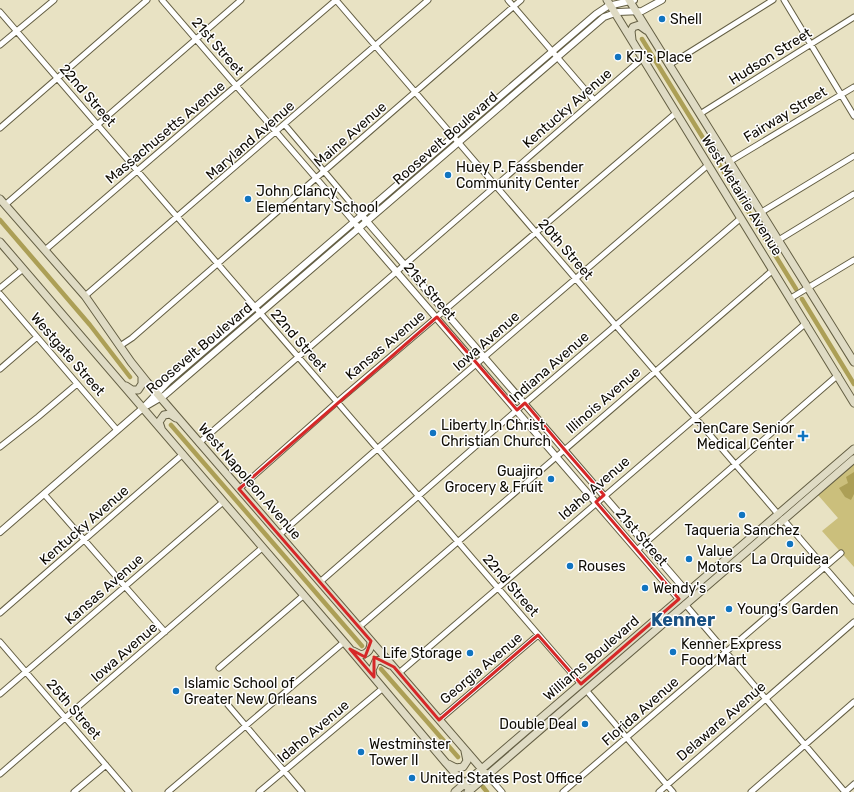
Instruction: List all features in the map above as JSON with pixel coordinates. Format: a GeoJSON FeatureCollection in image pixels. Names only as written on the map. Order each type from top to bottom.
{"type":"FeatureCollection","features":[{"type":"Feature","properties":{"kind":"main road","name":"West Metairie Avenue"},"geometry":{"type":"LineString","coordinates":[[631,1],[777,241],[853,358]]}},
{"type":"Feature","properties":{"kind":"main road","name":"West Metairie Avenue"},"geometry":{"type":"LineString","coordinates":[[608,3],[791,298],[854,403]]}},
{"type":"Feature","properties":{"kind":"main road"},"geometry":{"type":"LineString","coordinates":[[632,41],[631,31],[636,26],[643,27],[650,34]]}},
{"type":"Feature","properties":{"kind":"main road","name":"West Napoleon Avenue"},"geometry":{"type":"LineString","coordinates":[[2,201],[86,296],[142,376],[487,775]]}},
{"type":"Feature","properties":{"kind":"main road"},"geometry":{"type":"LineString","coordinates":[[0,242],[262,548],[350,648],[470,791]]}},
{"type":"Feature","properties":{"kind":"main road"},"geometry":{"type":"LineString","coordinates":[[121,383],[132,390],[138,390],[142,384],[142,376]]}},
{"type":"Feature","properties":{"kind":"main road"},"geometry":{"type":"LineString","coordinates":[[161,429],[159,422],[164,415],[170,414],[181,421]]}},
{"type":"Feature","properties":{"kind":"main road"},"geometry":{"type":"LineString","coordinates":[[781,517],[793,506],[795,500],[854,449]]}},
{"type":"Feature","properties":{"kind":"main road","name":"Williams Boulevard"},"geometry":{"type":"LineString","coordinates":[[455,792],[673,615],[687,592],[854,459]]}},
{"type":"Feature","properties":{"kind":"main road","name":"Williams Boulevard"},"geometry":{"type":"LineString","coordinates":[[470,791],[583,687],[591,675],[772,529],[781,517]]}},
{"type":"Feature","properties":{"kind":"main road"},"geometry":{"type":"LineString","coordinates":[[673,615],[688,596],[687,592]]}},
{"type":"Feature","properties":{"kind":"main road"},"geometry":{"type":"LineString","coordinates":[[350,648],[361,655],[366,654],[371,648],[371,641]]}},
{"type":"Feature","properties":{"kind":"main road"},"geometry":{"type":"LineString","coordinates":[[374,677],[372,670],[376,661],[381,660],[394,667]]}},
{"type":"Feature","properties":{"kind":"main road"},"geometry":{"type":"LineString","coordinates":[[446,763],[456,768],[463,767],[467,762],[465,750]]}},
{"type":"Feature","properties":{"kind":"street"},"geometry":{"type":"LineString","coordinates":[[0,45],[54,0]]}},
{"type":"Feature","properties":{"kind":"street"},"geometry":{"type":"LineString","coordinates":[[0,128],[147,0]]}},
{"type":"Feature","properties":{"kind":"street","name":"21st Street"},"geometry":{"type":"LineString","coordinates":[[162,0],[437,317],[845,792]]}},
{"type":"Feature","properties":{"kind":"street"},"geometry":{"type":"LineString","coordinates":[[2,201],[98,124],[241,0]]}},
{"type":"Feature","properties":{"kind":"street","name":"20th Street"},"geometry":{"type":"LineString","coordinates":[[336,0],[734,464],[854,601]]}},
{"type":"Feature","properties":{"kind":"street","name":"Massachusetts Avenue"},"geometry":{"type":"LineString","coordinates":[[45,250],[336,0]]}},
{"type":"Feature","properties":{"kind":"street","name":"Maryland Avenue"},"geometry":{"type":"LineString","coordinates":[[86,296],[285,126],[428,0]]}},
{"type":"Feature","properties":{"kind":"street"},"geometry":{"type":"LineString","coordinates":[[508,0],[594,100]]}},
{"type":"Feature","properties":{"kind":"street","name":"Maine Avenue"},"geometry":{"type":"LineString","coordinates":[[120,346],[132,338],[218,264],[521,0]]}},
{"type":"Feature","properties":{"kind":"street"},"geometry":{"type":"LineString","coordinates":[[614,12],[644,10],[662,0]]}},
{"type":"Feature","properties":{"kind":"street"},"geometry":{"type":"LineString","coordinates":[[669,65],[773,0]]}},
{"type":"Feature","properties":{"kind":"street"},"geometry":{"type":"LineString","coordinates":[[784,0],[854,116]]}},
{"type":"Feature","properties":{"kind":"street","name":"Roosevelt Boulevard"},"geometry":{"type":"LineString","coordinates":[[159,395],[255,307],[598,11],[608,3],[631,1]]}},
{"type":"Feature","properties":{"kind":"street","name":"22nd Street"},"geometry":{"type":"LineString","coordinates":[[0,12],[673,792]]}},
{"type":"Feature","properties":{"kind":"street","name":"Roosevelt Boulevard"},"geometry":{"type":"LineString","coordinates":[[0,532],[143,408],[260,313],[604,17],[614,12]]}},
{"type":"Feature","properties":{"kind":"street","name":"Hudson Street"},"geometry":{"type":"LineString","coordinates":[[700,114],[854,17]]}},
{"type":"Feature","properties":{"kind":"street","name":"Kentucky Avenue"},"geometry":{"type":"LineString","coordinates":[[199,443],[642,58]]}},
{"type":"Feature","properties":{"kind":"street","name":"Fairway Street"},"geometry":{"type":"LineString","coordinates":[[729,162],[854,87]]}},
{"type":"Feature","properties":{"kind":"street","name":"Kansas Avenue"},"geometry":{"type":"LineString","coordinates":[[240,488],[337,402],[676,113]]}},
{"type":"Feature","properties":{"kind":"street","name":"21st Street"},"geometry":{"type":"LineString","coordinates":[[285,126],[687,592]]}},
{"type":"Feature","properties":{"kind":"street"},"geometry":{"type":"LineString","coordinates":[[760,212],[854,156]]}},
{"type":"Feature","properties":{"kind":"street","name":"Iowa Avenue"},"geometry":{"type":"LineString","coordinates":[[280,535],[377,448],[708,165]]}},
{"type":"Feature","properties":{"kind":"street"},"geometry":{"type":"LineString","coordinates":[[777,241],[854,194]]}},
{"type":"Feature","properties":{"kind":"street","name":"Indiana Avenue"},"geometry":{"type":"LineString","coordinates":[[320,582],[525,403],[741,218]]}},
{"type":"Feature","properties":{"kind":"street"},"geometry":{"type":"LineString","coordinates":[[791,298],[854,260]]}},
{"type":"Feature","properties":{"kind":"street"},"geometry":{"type":"LineString","coordinates":[[0,288],[24,269]]}},
{"type":"Feature","properties":{"kind":"street","name":"Illinois Avenue"},"geometry":{"type":"LineString","coordinates":[[359,628],[564,449],[773,270]]}},
{"type":"Feature","properties":{"kind":"street","name":"Westgate Street"},"geometry":{"type":"LineString","coordinates":[[0,294],[117,430]]}},
{"type":"Feature","properties":{"kind":"street","name":"Idaho Avenue"},"geometry":{"type":"LineString","coordinates":[[399,673],[604,495],[806,323]]}},
{"type":"Feature","properties":{"kind":"street"},"geometry":{"type":"LineString","coordinates":[[0,369],[37,337]]}},
{"type":"Feature","properties":{"kind":"street"},"geometry":{"type":"LineString","coordinates":[[637,550],[734,464],[838,376]]}},
{"type":"Feature","properties":{"kind":"street"},"geometry":{"type":"LineString","coordinates":[[0,447],[77,384]]}},
{"type":"Feature","properties":{"kind":"street","name":"Kentucky Avenue"},"geometry":{"type":"LineString","coordinates":[[0,613],[183,454]]}},
{"type":"Feature","properties":{"kind":"street"},"geometry":{"type":"LineString","coordinates":[[44,494],[164,632]]}},
{"type":"Feature","properties":{"kind":"street","name":"Kansas Avenue"},"geometry":{"type":"LineString","coordinates":[[0,694],[223,502]]}},
{"type":"Feature","properties":{"kind":"street","name":"Iowa Avenue"},"geometry":{"type":"LineString","coordinates":[[0,774],[262,548]]}},
{"type":"Feature","properties":{"kind":"street","name":"Florida Avenue"},"geometry":{"type":"LineString","coordinates":[[563,792],[841,553]]}},
{"type":"Feature","properties":{"kind":"street"},"geometry":{"type":"LineString","coordinates":[[219,668],[304,595]]}},
{"type":"Feature","properties":{"kind":"street","name":"Delaware Avenue"},"geometry":{"type":"LineString","coordinates":[[659,792],[854,622]]}},
{"type":"Feature","properties":{"kind":"street","name":"Georgia Avenue"},"geometry":{"type":"LineString","coordinates":[[439,720],[538,635]]}},
{"type":"Feature","properties":{"kind":"street","name":"25th Street"},"geometry":{"type":"LineString","coordinates":[[0,642],[129,792]]}},
{"type":"Feature","properties":{"kind":"street"},"geometry":{"type":"LineString","coordinates":[[168,792],[344,642]]}},
{"type":"Feature","properties":{"kind":"street","name":"Idaho Avenue"},"geometry":{"type":"LineString","coordinates":[[259,792],[383,688]]}},
{"type":"Feature","properties":{"kind":"street"},"geometry":{"type":"LineString","coordinates":[[751,792],[854,702]]}},
{"type":"Feature","properties":{"kind":"street"},"geometry":{"type":"LineString","coordinates":[[228,705],[302,792]]}},
{"type":"Feature","properties":{"kind":"street"},"geometry":{"type":"LineString","coordinates":[[74,792],[106,765]]}},
{"type":"Feature","properties":{"kind":"street"},"geometry":{"type":"LineString","coordinates":[[487,775],[502,792]]}},
{"type":"Feature","properties":{"kind":"street"},"geometry":{"type":"LineString","coordinates":[[845,792],[854,784]]}},
{"type":"Feature","properties":{"kind":"highlighted area"},"geometry":{"type":"Polygon","coordinates":[[[437,317],[517,410],[525,403],[604,495],[596,502],[679,599],[581,684],[538,635],[439,720],[394,667],[374,657],[374,677],[350,649],[365,657],[371,641],[239,489],[437,317]]]}},
{"type":"Feature","properties":{"kind":"shaded area"},"geometry":{"type":"Polygon","coordinates":[[[854,464],[854,567],[822,531],[838,518],[818,495],[854,464]]]}},
{"type":"Feature","properties":{"kind":"shaded area"},"geometry":{"type":"Polygon","coordinates":[[[854,472],[854,494],[851,500],[845,497],[839,488],[848,483],[846,477],[854,472]]]}},
{"type":"Feature","properties":{"kind":"waterway"},"geometry":{"type":"LineString","coordinates":[[642,39],[796,289]]}},
{"type":"Feature","properties":{"kind":"waterway"},"geometry":{"type":"LineString","coordinates":[[0,220],[90,325],[130,377]]}},
{"type":"Feature","properties":{"kind":"waterway"},"geometry":{"type":"LineString","coordinates":[[802,299],[854,384]]}},
{"type":"Feature","properties":{"kind":"waterway"},"geometry":{"type":"LineString","coordinates":[[171,425],[362,646]]}},
{"type":"Feature","properties":{"kind":"waterway"},"geometry":{"type":"LineString","coordinates":[[381,669],[458,757]]}},
{"type":"Feature","properties":{"kind":"waterway"},"geometry":{"type":"LineString","coordinates":[[483,787],[487,792]]}},
{"type":"Feature","properties":{"kind":"place","name":"Shell"},"geometry":{"type":"Point","coordinates":[662,19]}},
{"type":"Feature","properties":{"kind":"place","name":"KJ's Place"},"geometry":{"type":"Point","coordinates":[618,57]}},
{"type":"Feature","properties":{"kind":"place","name":"Huey P. Fassbender Community Center"},"geometry":{"type":"Point","coordinates":[448,175]}},
{"type":"Feature","properties":{"kind":"place","name":"John Clancy Elementary School"},"geometry":{"type":"Point","coordinates":[248,199]}},
{"type":"Feature","properties":{"kind":"place","name":"Liberty In Christ Christian Church"},"geometry":{"type":"Point","coordinates":[433,433]}},
{"type":"Feature","properties":{"kind":"place","name":"JenCare Senior Medical Center"},"geometry":{"type":"Point","coordinates":[803,436]}},
{"type":"Feature","properties":{"kind":"place","name":"Guajiro Grocery & Fruit"},"geometry":{"type":"Point","coordinates":[551,479]}},
{"type":"Feature","properties":{"kind":"place","name":"Taqueria Sanchez"},"geometry":{"type":"Point","coordinates":[742,515]}},
{"type":"Feature","properties":{"kind":"place","name":"La Orquidea"},"geometry":{"type":"Point","coordinates":[790,544]}},
{"type":"Feature","properties":{"kind":"place","name":"Value Motors"},"geometry":{"type":"Point","coordinates":[689,559]}},
{"type":"Feature","properties":{"kind":"place","name":"Rouses"},"geometry":{"type":"Point","coordinates":[570,566]}},
{"type":"Feature","properties":{"kind":"place","name":"Wendy's"},"geometry":{"type":"Point","coordinates":[645,588]}},
{"type":"Feature","properties":{"kind":"place","name":"Young's Garden"},"geometry":{"type":"Point","coordinates":[729,609]}},
{"type":"Feature","properties":{"kind":"place","name":"Kenner Express Food Mart"},"geometry":{"type":"Point","coordinates":[673,652]}},
{"type":"Feature","properties":{"kind":"place","name":"Life Storage"},"geometry":{"type":"Point","coordinates":[470,653]}},
{"type":"Feature","properties":{"kind":"place","name":"Islamic School of Greater New Orleans"},"geometry":{"type":"Point","coordinates":[176,691]}},
{"type":"Feature","properties":{"kind":"place","name":"Double Deal"},"geometry":{"type":"Point","coordinates":[585,724]}},
{"type":"Feature","properties":{"kind":"place","name":"Westminster Tower II"},"geometry":{"type":"Point","coordinates":[361,752]}},
{"type":"Feature","properties":{"kind":"place","name":"United States Post Office"},"geometry":{"type":"Point","coordinates":[412,778]}},
{"type":"Feature","properties":{"kind":"district","name":"Kenner"},"geometry":{"type":"Point","coordinates":[683,620]}}]}
